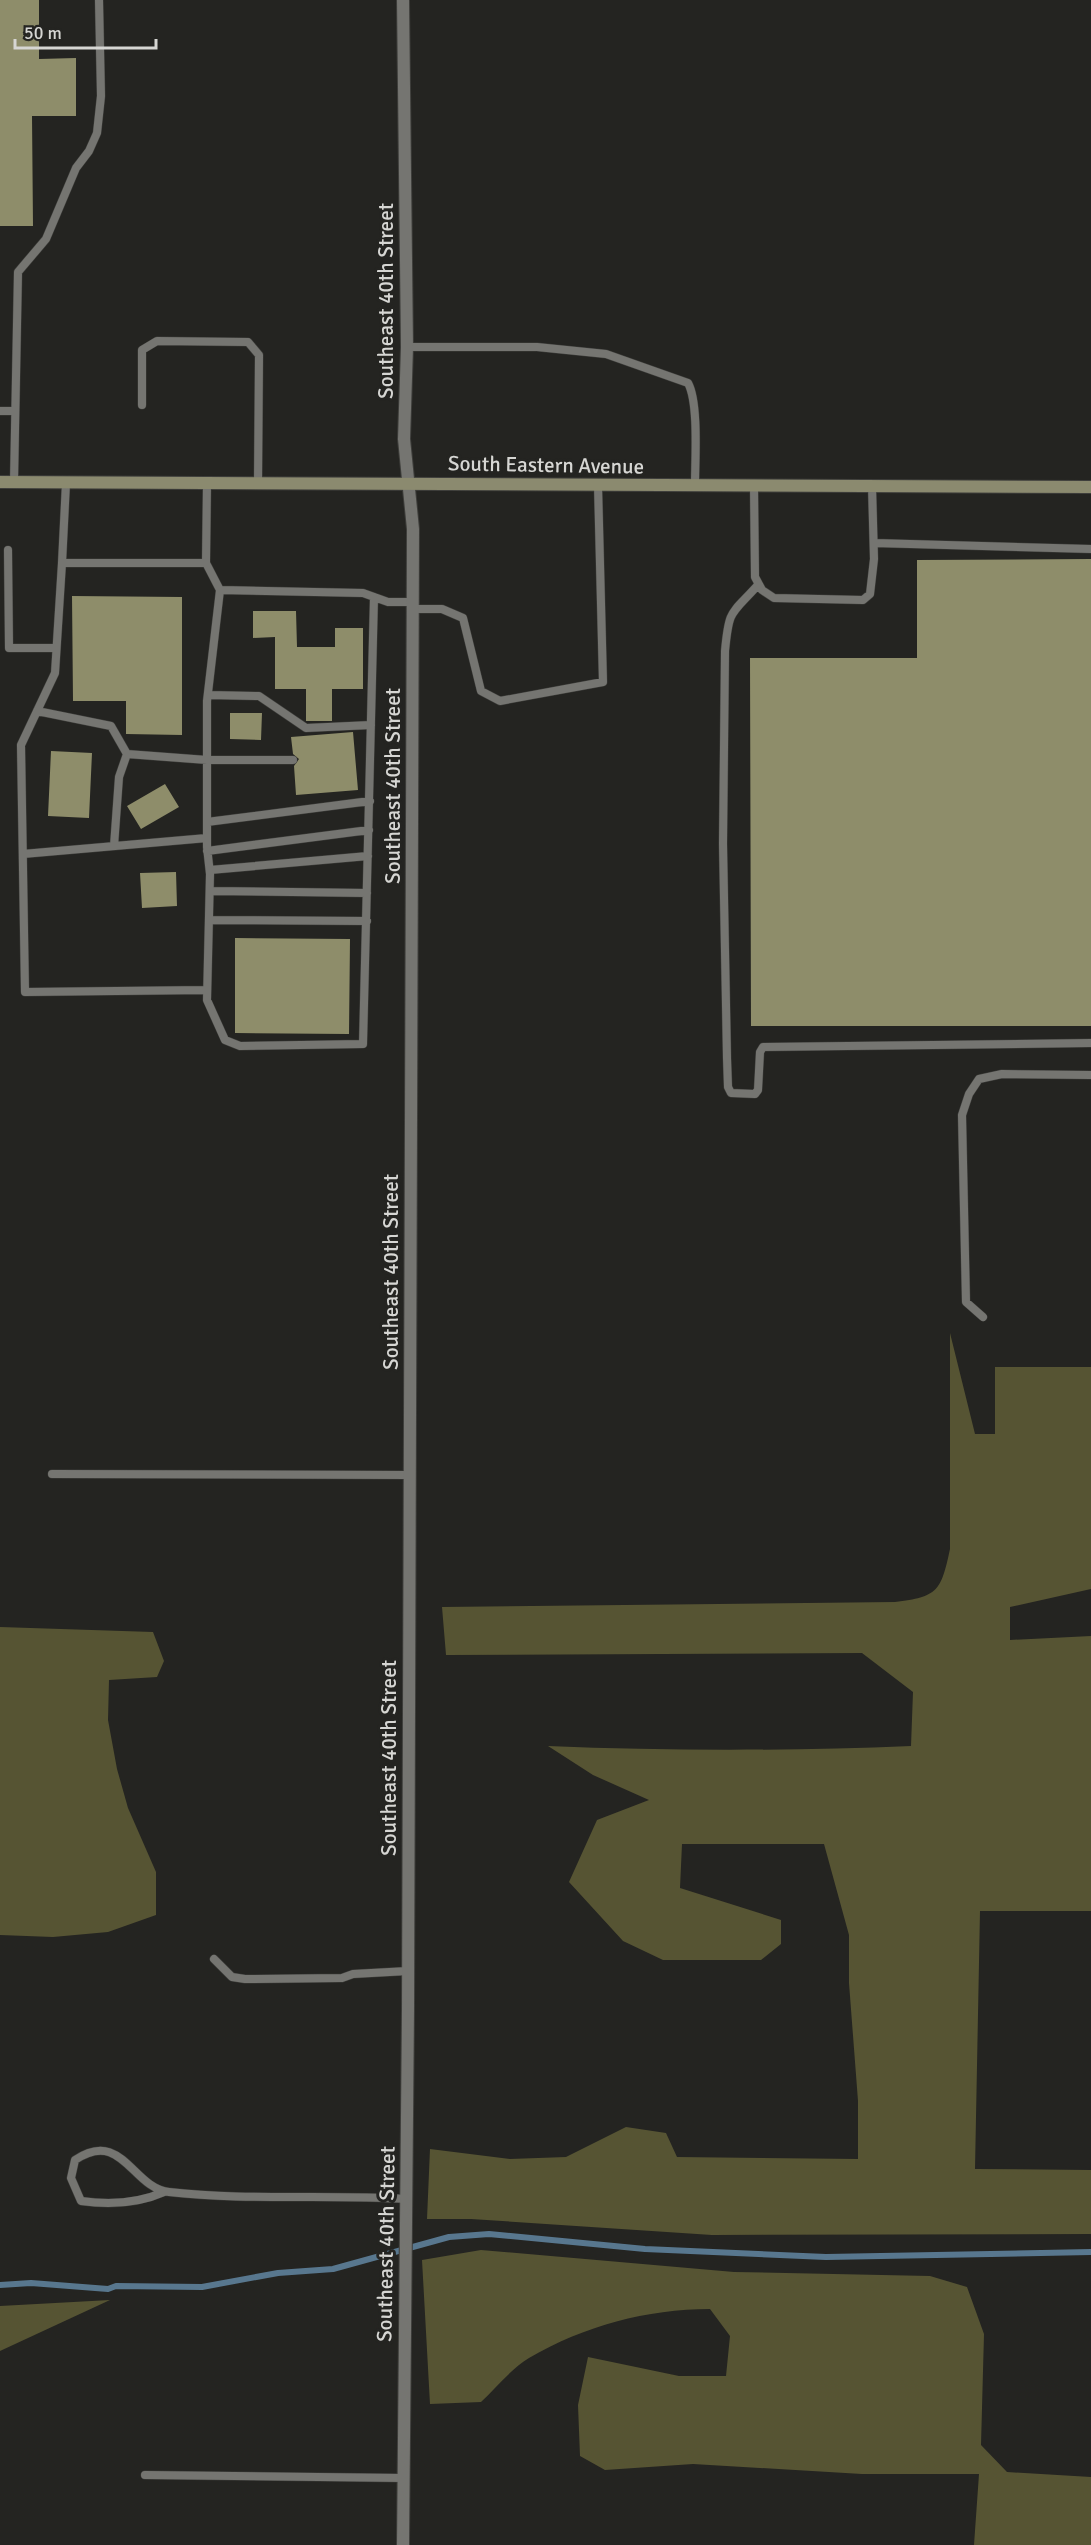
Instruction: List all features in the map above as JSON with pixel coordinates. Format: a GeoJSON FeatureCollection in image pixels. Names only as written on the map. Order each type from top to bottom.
{"type":"FeatureCollection","features":[{"type":"Feature","properties":{"kind":"main road","name":"South Eastern Avenue"},"geometry":{"type":"LineString","coordinates":[[0,482],[1091,487]]}},
{"type":"Feature","properties":{"kind":"street","name":"Southeast 40th Street"},"geometry":{"type":"LineString","coordinates":[[403,2545],[408,1971],[413,605],[413,529],[404,439],[407,347],[404,0]]}},
{"type":"Feature","properties":{"kind":"lane"},"geometry":{"type":"LineString","coordinates":[[14,482],[18,272],[46,238],[76,168],[89,151],[97,133],[101,96],[99,0]]}},
{"type":"Feature","properties":{"kind":"lane"},"geometry":{"type":"LineString","coordinates":[[142,405],[142,350],[157,341],[248,342],[259,356],[258,484]]}},
{"type":"Feature","properties":{"kind":"lane"},"geometry":{"type":"LineString","coordinates":[[407,347],[537,347],[606,354],[688,383],[692,389],[695,428],[695,485]]}},
{"type":"Feature","properties":{"kind":"lane"},"geometry":{"type":"LineString","coordinates":[[0,411],[15,411]]}},
{"type":"Feature","properties":{"kind":"lane"},"geometry":{"type":"LineString","coordinates":[[66,483],[55,673],[21,745],[25,992],[207,990]]}},
{"type":"Feature","properties":{"kind":"lane"},"geometry":{"type":"LineString","coordinates":[[207,483],[206,563],[219,590],[208,695],[207,851],[210,891],[207,1000],[225,1040],[240,1046],[363,1044],[374,597]]}},
{"type":"Feature","properties":{"kind":"lane"},"geometry":{"type":"LineString","coordinates":[[219,590],[363,593],[388,602],[442,609],[463,618],[481,690],[500,701],[603,682],[598,485]]}},
{"type":"Feature","properties":{"kind":"lane"},"geometry":{"type":"LineString","coordinates":[[754,486],[755,577],[758,585],[774,598],[863,600],[870,594],[874,543],[872,486]]}},
{"type":"Feature","properties":{"kind":"lane"},"geometry":{"type":"LineString","coordinates":[[874,543],[1091,549]]}},
{"type":"Feature","properties":{"kind":"lane"},"geometry":{"type":"LineString","coordinates":[[8,550],[9,648],[56,648]]}},
{"type":"Feature","properties":{"kind":"lane"},"geometry":{"type":"LineString","coordinates":[[62,563],[206,563]]}},
{"type":"Feature","properties":{"kind":"lane"},"geometry":{"type":"LineString","coordinates":[[758,585],[734,609],[728,622],[725,651],[723,844],[727,1077],[731,1093],[755,1094],[758,1090],[760,1052],[763,1047],[1091,1043]]}},
{"type":"Feature","properties":{"kind":"lane"},"geometry":{"type":"LineString","coordinates":[[208,695],[259,696],[306,728],[371,725]]}},
{"type":"Feature","properties":{"kind":"lane"},"geometry":{"type":"LineString","coordinates":[[37,711],[111,726],[127,754],[119,777],[114,846]]}},
{"type":"Feature","properties":{"kind":"lane"},"geometry":{"type":"LineString","coordinates":[[127,754],[207,760],[293,760]]}},
{"type":"Feature","properties":{"kind":"lane"},"geometry":{"type":"LineString","coordinates":[[207,822],[370,801]]}},
{"type":"Feature","properties":{"kind":"lane"},"geometry":{"type":"LineString","coordinates":[[207,851],[369,830]]}},
{"type":"Feature","properties":{"kind":"lane"},"geometry":{"type":"LineString","coordinates":[[22,854],[207,838]]}},
{"type":"Feature","properties":{"kind":"lane"},"geometry":{"type":"LineString","coordinates":[[210,870],[368,856]]}},
{"type":"Feature","properties":{"kind":"lane"},"geometry":{"type":"LineString","coordinates":[[210,891],[368,893]]}},
{"type":"Feature","properties":{"kind":"lane"},"geometry":{"type":"LineString","coordinates":[[209,920],[367,921]]}},
{"type":"Feature","properties":{"kind":"lane"},"geometry":{"type":"LineString","coordinates":[[983,1317],[966,1302],[962,1115],[969,1094],[979,1079],[1002,1074],[1091,1076]]}},
{"type":"Feature","properties":{"kind":"lane"},"geometry":{"type":"LineString","coordinates":[[52,1474],[410,1475]]}},
{"type":"Feature","properties":{"kind":"lane"},"geometry":{"type":"LineString","coordinates":[[214,1959],[232,1977],[245,1979],[342,1978],[353,1974],[408,1971]]}},
{"type":"Feature","properties":{"kind":"lane"},"geometry":{"type":"LineString","coordinates":[[164,2192],[146,2200],[104,2204],[81,2201],[71,2178],[75,2160],[88,2151],[114,2152],[137,2173],[164,2192],[208,2197],[345,2195],[406,2199]]}},
{"type":"Feature","properties":{"kind":"lane"},"geometry":{"type":"LineString","coordinates":[[145,2475],[404,2478]]}},
{"type":"Feature","properties":{"kind":"shaded area"},"geometry":{"type":"Polygon","coordinates":[[[950,1333],[975,1434],[995,1434],[995,1367],[1091,1367],[1091,1589],[1010,1607],[1010,1640],[1091,1636],[1091,1911],[980,1911],[975,2169],[1091,2170],[1091,2234],[712,2235],[471,2219],[427,2219],[430,2149],[510,2159],[566,2157],[626,2127],[666,2133],[677,2157],[858,2159],[858,2101],[849,1983],[849,1935],[824,1844],[682,1844],[680,1888],[781,1920],[781,1944],[761,1960],[663,1960],[623,1941],[569,1882],[597,1820],[649,1800],[593,1775],[548,1746],[730,1750],[911,1746],[913,1692],[862,1653],[446,1655],[442,1607],[895,1602],[920,1598],[929,1594],[940,1583],[950,1549],[950,1333]]]}},
{"type":"Feature","properties":{"kind":"shaded area"},"geometry":{"type":"Polygon","coordinates":[[[0,1627],[153,1632],[164,1661],[157,1677],[109,1680],[108,1720],[117,1769],[128,1808],[156,1872],[156,1915],[108,1932],[53,1937],[0,1935],[0,1627]]]}},
{"type":"Feature","properties":{"kind":"shaded area"},"geometry":{"type":"Polygon","coordinates":[[[481,2250],[734,2272],[930,2276],[967,2287],[984,2334],[981,2445],[1007,2472],[1091,2477],[1091,2545],[974,2545],[979,2474],[862,2474],[693,2464],[605,2470],[580,2456],[578,2405],[588,2357],[679,2376],[726,2376],[730,2336],[710,2309],[663,2312],[594,2328],[529,2358],[481,2402],[430,2404],[422,2260],[481,2250]]]}},
{"type":"Feature","properties":{"kind":"shaded area"},"geometry":{"type":"Polygon","coordinates":[[[110,2300],[0,2351],[0,2306],[110,2300]]]}},
{"type":"Feature","properties":{"kind":"building"},"geometry":{"type":"Polygon","coordinates":[[[0,0],[39,0],[39,59],[76,58],[76,116],[32,116],[33,226],[0,226],[0,0]]]}},
{"type":"Feature","properties":{"kind":"building"},"geometry":{"type":"Polygon","coordinates":[[[1091,559],[1091,1026],[751,1026],[750,658],[917,658],[917,560],[1091,559]]]}},
{"type":"Feature","properties":{"kind":"building"},"geometry":{"type":"Polygon","coordinates":[[[72,596],[182,597],[182,735],[126,734],[126,701],[73,701],[72,596]]]}},
{"type":"Feature","properties":{"kind":"building"},"geometry":{"type":"Polygon","coordinates":[[[253,611],[296,611],[297,647],[335,647],[335,628],[363,628],[363,689],[332,689],[332,721],[306,721],[306,689],[275,689],[275,637],[253,638],[253,611]]]}},
{"type":"Feature","properties":{"kind":"building"},"geometry":{"type":"Polygon","coordinates":[[[230,713],[262,713],[261,740],[230,739],[230,713]]]}},
{"type":"Feature","properties":{"kind":"building"},"geometry":{"type":"Polygon","coordinates":[[[353,732],[358,790],[296,795],[294,766],[299,759],[293,754],[291,737],[353,732]]]}},
{"type":"Feature","properties":{"kind":"building"},"geometry":{"type":"Polygon","coordinates":[[[51,751],[92,753],[89,818],[48,816],[51,751]]]}},
{"type":"Feature","properties":{"kind":"building"},"geometry":{"type":"Polygon","coordinates":[[[165,784],[179,807],[141,829],[127,806],[165,784]]]}},
{"type":"Feature","properties":{"kind":"building"},"geometry":{"type":"Polygon","coordinates":[[[176,872],[177,906],[142,908],[140,873],[176,872]]]}},
{"type":"Feature","properties":{"kind":"building"},"geometry":{"type":"Polygon","coordinates":[[[235,938],[350,939],[349,1034],[235,1033],[235,938]]]}},
{"type":"Feature","properties":{"kind":"waterway"},"geometry":{"type":"LineString","coordinates":[[0,2285],[31,2283],[108,2289],[116,2286],[202,2287],[278,2273],[333,2269],[449,2237],[489,2234],[645,2249],[826,2257],[1091,2252]]}}]}
